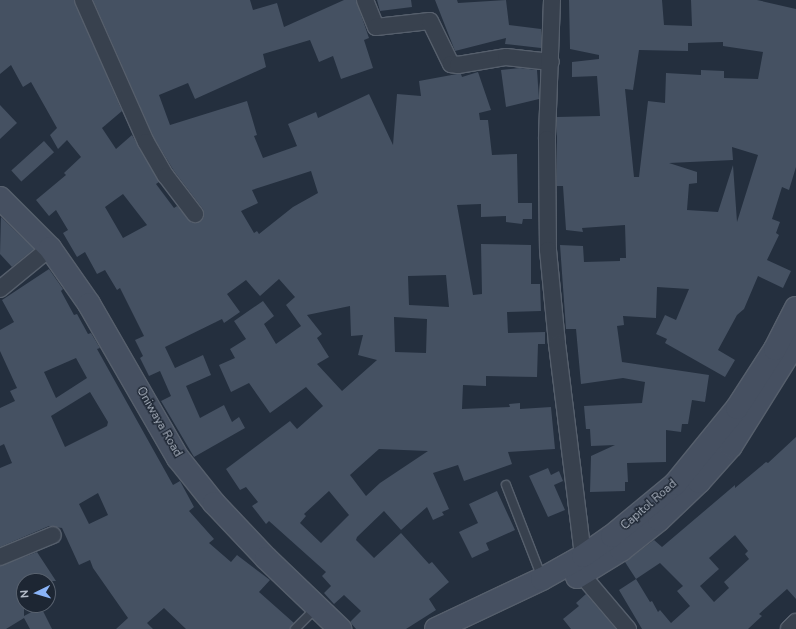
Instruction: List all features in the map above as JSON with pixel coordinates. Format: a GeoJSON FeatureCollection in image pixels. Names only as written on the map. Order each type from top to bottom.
{"type":"FeatureCollection","features":[{"type":"Feature","properties":{"kind":"main road","name":"Oniwaya Road"},"geometry":{"type":"LineString","coordinates":[[0,198],[50,248],[89,304],[178,458],[214,503],[266,558],[340,629]]}},
{"type":"Feature","properties":{"kind":"main road","name":"Capitol Road"},"geometry":{"type":"LineString","coordinates":[[471,629],[582,565],[657,499],[690,467],[737,408],[774,349],[796,308]]}},
{"type":"Feature","properties":{"kind":"main road","name":"Capitol Road"},"geometry":{"type":"LineString","coordinates":[[436,629],[542,579],[621,550],[659,520],[699,482],[731,446],[796,342]]}},
{"type":"Feature","properties":{"kind":"street"},"geometry":{"type":"LineString","coordinates":[[83,0],[146,142],[166,176],[195,214]]}},
{"type":"Feature","properties":{"kind":"street"},"geometry":{"type":"LineString","coordinates":[[365,0],[376,27],[430,21],[451,64],[458,65],[506,57],[551,62]]}},
{"type":"Feature","properties":{"kind":"street"},"geometry":{"type":"LineString","coordinates":[[552,0],[551,62],[547,139],[548,250],[556,344],[582,565],[628,629]]}},
{"type":"Feature","properties":{"kind":"street"},"geometry":{"type":"LineString","coordinates":[[0,289],[50,248]]}},
{"type":"Feature","properties":{"kind":"street"},"geometry":{"type":"LineString","coordinates":[[0,557],[52,535]]}},
{"type":"Feature","properties":{"kind":"street"},"geometry":{"type":"LineString","coordinates":[[789,629],[796,622]]}},
{"type":"Feature","properties":{"kind":"lane"},"geometry":{"type":"LineString","coordinates":[[506,485],[542,579]]}},
{"type":"Feature","properties":{"kind":"lane"},"geometry":{"type":"LineString","coordinates":[[295,629],[317,607]]}},
{"type":"Feature","properties":{"kind":"building"},"geometry":{"type":"Polygon","coordinates":[[[0,0],[74,0],[122,111],[102,128],[116,149],[132,135],[159,182],[156,184],[174,208],[177,206],[192,223],[201,221],[204,217],[203,209],[174,171],[154,138],[93,0],[250,0],[253,10],[277,3],[284,27],[344,0],[356,0],[369,38],[364,40],[373,68],[341,79],[333,56],[319,62],[310,40],[263,54],[266,67],[195,99],[188,83],[159,95],[170,125],[247,101],[257,135],[254,136],[263,158],[297,146],[288,124],[316,112],[318,118],[369,94],[393,145],[397,94],[421,96],[419,81],[457,74],[461,74],[462,77],[478,72],[491,110],[479,113],[480,120],[488,120],[492,155],[517,154],[518,203],[532,203],[532,219],[523,219],[522,224],[506,222],[506,216],[481,217],[481,204],[457,205],[473,295],[482,294],[481,244],[531,245],[531,284],[540,284],[541,311],[507,312],[508,333],[545,332],[545,344],[538,344],[537,377],[486,376],[486,386],[463,385],[462,409],[510,407],[509,404],[520,403],[520,409],[551,407],[555,449],[508,452],[512,464],[464,481],[458,465],[433,473],[449,509],[442,512],[444,515],[433,520],[427,507],[401,530],[384,511],[357,537],[356,540],[374,558],[401,533],[429,564],[432,562],[449,582],[429,599],[436,610],[406,629],[356,629],[350,622],[361,611],[344,595],[334,604],[324,593],[331,586],[322,576],[326,572],[269,521],[266,524],[252,506],[258,502],[246,487],[240,490],[226,469],[290,421],[297,429],[323,406],[306,387],[270,413],[249,383],[231,392],[219,365],[235,358],[230,349],[246,339],[234,321],[263,301],[274,316],[264,324],[276,344],[301,326],[286,305],[295,297],[279,279],[260,296],[246,280],[227,294],[240,312],[224,323],[222,319],[165,347],[175,368],[203,355],[211,375],[186,386],[200,418],[224,405],[232,422],[239,417],[245,428],[194,457],[161,401],[171,396],[160,371],[149,376],[140,358],[143,356],[135,340],[144,336],[120,288],[117,290],[105,270],[97,274],[85,252],[77,257],[63,233],[68,230],[56,210],[49,216],[36,200],[66,175],[64,173],[81,157],[67,140],[58,149],[50,135],[57,128],[31,82],[23,87],[11,65],[0,74],[0,0]],[[311,171],[252,190],[258,203],[241,211],[254,233],[257,231],[259,234],[293,207],[318,193],[311,171]],[[123,194],[105,207],[123,238],[147,225],[123,194]],[[446,275],[408,276],[409,305],[449,307],[446,275]],[[350,306],[307,315],[322,334],[317,338],[329,357],[317,364],[342,391],[377,360],[358,355],[363,335],[351,336],[350,306]],[[394,317],[395,352],[426,353],[427,319],[394,317]],[[379,449],[350,475],[366,496],[380,483],[428,451],[379,449]],[[329,491],[304,514],[306,516],[300,523],[321,543],[349,515],[329,491]]]}},
{"type":"Feature","properties":{"kind":"building"},"geometry":{"type":"Polygon","coordinates":[[[377,0],[411,0],[412,7],[380,11],[377,0]]]}},
{"type":"Feature","properties":{"kind":"building"},"geometry":{"type":"Polygon","coordinates":[[[435,0],[457,0],[458,3],[506,0],[509,25],[541,29],[541,48],[505,44],[506,38],[455,51],[435,0]]]}},
{"type":"Feature","properties":{"kind":"building"},"geometry":{"type":"Polygon","coordinates":[[[569,0],[662,0],[664,25],[692,26],[691,0],[757,0],[796,9],[796,167],[789,190],[782,187],[772,219],[780,222],[776,233],[779,235],[767,260],[791,271],[783,288],[758,276],[744,309],[737,315],[718,350],[735,360],[725,377],[665,343],[667,339],[656,334],[665,315],[676,320],[689,289],[657,287],[656,318],[623,316],[624,325],[617,326],[622,362],[709,375],[705,402],[692,400],[688,424],[682,424],[681,432],[666,430],[666,462],[627,463],[628,482],[625,482],[625,491],[590,492],[591,456],[615,445],[591,446],[590,429],[586,429],[584,406],[642,403],[645,382],[623,378],[581,384],[576,329],[566,329],[560,245],[583,246],[584,262],[620,261],[620,258],[626,258],[625,225],[582,228],[583,232],[566,230],[563,186],[557,186],[557,117],[600,116],[597,76],[572,77],[572,62],[599,59],[599,55],[570,49],[569,0]],[[723,42],[688,43],[688,51],[639,50],[633,90],[625,89],[634,177],[639,177],[648,101],[665,103],[666,73],[701,75],[701,70],[724,71],[724,78],[758,79],[763,52],[723,46],[723,42]],[[732,147],[733,160],[669,163],[697,172],[697,183],[689,184],[687,210],[718,212],[733,165],[737,222],[758,155],[732,147]]]}},
{"type":"Feature","properties":{"kind":"building"},"geometry":{"type":"Polygon","coordinates":[[[520,68],[537,70],[539,99],[506,107],[501,70],[520,68]]]}},
{"type":"Feature","properties":{"kind":"building"},"geometry":{"type":"Polygon","coordinates":[[[0,105],[17,123],[0,139],[0,105]]]}},
{"type":"Feature","properties":{"kind":"building"},"geometry":{"type":"Polygon","coordinates":[[[44,141],[54,152],[21,182],[11,170],[44,141]]]}},
{"type":"Feature","properties":{"kind":"building"},"geometry":{"type":"Polygon","coordinates":[[[1,217],[34,249],[12,267],[0,254],[1,217]]]}},
{"type":"Feature","properties":{"kind":"building"},"geometry":{"type":"Polygon","coordinates":[[[49,269],[63,289],[61,291],[74,315],[77,314],[88,334],[91,333],[100,348],[97,349],[173,485],[180,481],[194,507],[189,511],[214,539],[209,543],[231,562],[237,555],[270,580],[259,592],[294,623],[290,629],[186,629],[164,608],[147,623],[153,629],[116,629],[128,618],[93,568],[90,560],[79,565],[62,528],[49,526],[0,547],[0,468],[12,463],[4,444],[0,446],[0,408],[15,401],[10,391],[17,388],[0,351],[0,330],[14,322],[2,300],[49,269]],[[76,358],[44,372],[56,398],[87,378],[76,358]],[[90,392],[51,416],[65,447],[107,426],[108,422],[90,392]],[[98,493],[79,504],[89,524],[108,515],[98,493]]]}},
{"type":"Feature","properties":{"kind":"building"},"geometry":{"type":"Polygon","coordinates":[[[796,437],[796,599],[787,589],[759,614],[762,616],[748,629],[642,629],[619,590],[636,579],[625,562],[654,540],[662,547],[735,485],[735,488],[766,462],[768,463],[796,437]],[[735,535],[709,558],[719,569],[700,586],[714,602],[729,588],[724,582],[749,559],[745,554],[748,551],[735,535]],[[660,563],[636,579],[650,602],[652,601],[658,612],[660,610],[671,623],[690,606],[677,591],[683,586],[660,563]]]}},
{"type":"Feature","properties":{"kind":"building"},"geometry":{"type":"Polygon","coordinates":[[[548,468],[551,475],[559,471],[563,481],[554,485],[565,510],[548,517],[529,476],[548,468]]]}},
{"type":"Feature","properties":{"kind":"building"},"geometry":{"type":"Polygon","coordinates":[[[497,491],[515,530],[486,543],[489,550],[472,558],[459,532],[478,523],[469,504],[497,491]]]}},
{"type":"Feature","properties":{"kind":"building"},"geometry":{"type":"Polygon","coordinates":[[[37,552],[51,573],[16,573],[16,613],[24,613],[24,616],[30,613],[44,613],[52,629],[30,629],[24,618],[6,629],[0,629],[0,566],[37,552]]]}},
{"type":"Feature","properties":{"kind":"building"},"geometry":{"type":"Polygon","coordinates":[[[586,594],[616,629],[571,629],[563,619],[579,606],[576,603],[586,594]]]}}]}
